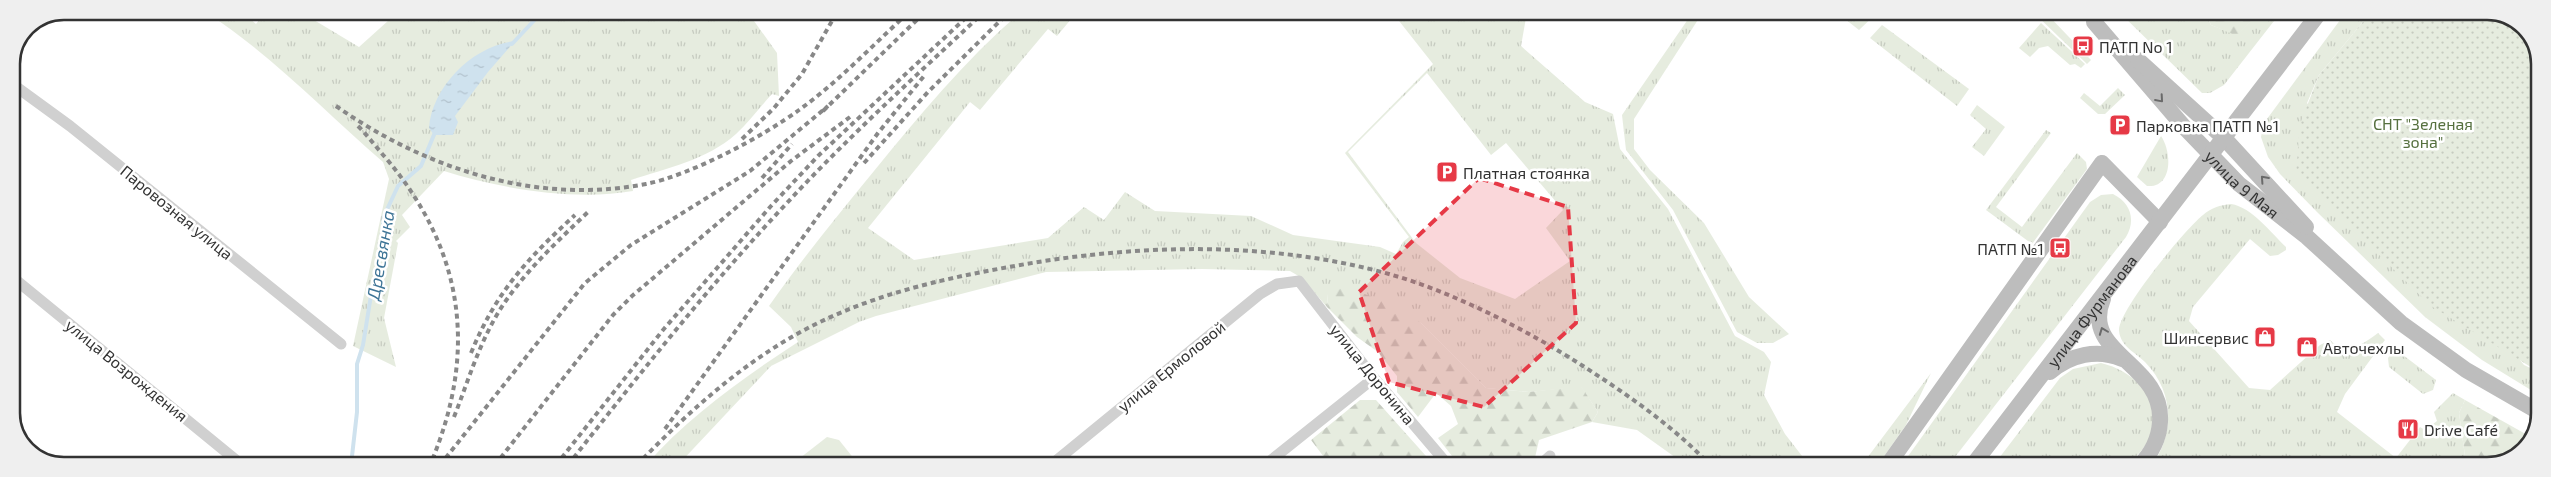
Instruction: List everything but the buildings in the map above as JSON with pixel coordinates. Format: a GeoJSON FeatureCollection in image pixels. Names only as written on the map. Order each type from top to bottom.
{"type":"FeatureCollection","features":[{"type":"Feature","properties":{"kind":"main road","name":"улица 9 Мая"},"geometry":{"type":"LineString","coordinates":[[2092,20],[2224,138],[2252,166],[2343,268],[2401,323],[2496,389],[2531,408]]}},
{"type":"Feature","properties":{"kind":"main road","name":"улица 9 Мая"},"geometry":{"type":"LineString","coordinates":[[2092,20],[2238,184],[2343,268]]}},
{"type":"Feature","properties":{"kind":"main road","name":"улица Фурманова"},"geometry":{"type":"LineString","coordinates":[[1979,457],[2314,20]]}},
{"type":"Feature","properties":{"kind":"main road"},"geometry":{"type":"LineString","coordinates":[[1893,457],[2102,162],[2160,222]]}},
{"type":"Feature","properties":{"kind":"main road"},"geometry":{"type":"LineString","coordinates":[[2106,292],[2099,318],[2101,330],[2116,352],[2129,362],[2149,383],[2157,397],[2161,413],[2160,430],[2154,446],[2145,457]]}},
{"type":"Feature","properties":{"kind":"main road"},"geometry":{"type":"LineString","coordinates":[[2035,383],[2055,368],[2084,354],[2100,353],[2115,355],[2129,362]]}},
{"type":"Feature","properties":{"kind":"street","name":"Паровозная улица"},"geometry":{"type":"LineString","coordinates":[[20,90],[70,126],[342,344]]}},
{"type":"Feature","properties":{"kind":"street","name":"улица Доронина"},"geometry":{"type":"LineString","coordinates":[[1299,281],[1374,378],[1441,457]]}},
{"type":"Feature","properties":{"kind":"street","name":"улица Ермоловой"},"geometry":{"type":"LineString","coordinates":[[1061,457],[1260,294],[1277,284],[1299,281]]}},
{"type":"Feature","properties":{"kind":"street","name":"улица Возрождения"},"geometry":{"type":"LineString","coordinates":[[20,283],[232,457]]}},
{"type":"Feature","properties":{"kind":"street"},"geometry":{"type":"LineString","coordinates":[[1275,457],[1374,378]]}},
{"type":"Feature","properties":{"kind":"highlighted area"},"geometry":{"type":"Polygon","coordinates":[[[1479,178],[1568,207],[1576,323],[1484,407],[1389,382],[1359,292],[1479,178]]]}},
{"type":"Feature","properties":{"kind":"green space"},"geometry":{"type":"Polygon","coordinates":[[[217,20],[251,20],[256,24],[259,20],[314,20],[359,47],[389,20],[753,20],[777,53],[779,96],[772,94],[736,134],[725,143],[700,157],[631,180],[633,191],[587,195],[538,192],[489,183],[444,171],[402,215],[410,227],[396,241],[398,243],[384,318],[396,367],[353,346],[389,179],[383,162],[275,64],[217,20]]]}},
{"type":"Feature","properties":{"kind":"green space"},"geometry":{"type":"Polygon","coordinates":[[[1012,20],[1070,20],[1057,36],[1048,29],[980,110],[970,102],[868,228],[914,260],[1048,238],[1084,207],[1104,220],[1125,192],[1155,211],[1251,216],[1293,235],[1380,247],[1396,254],[1403,242],[1409,237],[1345,153],[1433,64],[1398,20],[1526,20],[1521,46],[1585,102],[1613,114],[1620,149],[1668,209],[1735,336],[1764,352],[1771,362],[1764,395],[1785,434],[1803,457],[1675,457],[1637,430],[1592,422],[1598,412],[1581,387],[1529,392],[1486,388],[1421,323],[1328,294],[1327,307],[1302,278],[1290,271],[1202,269],[1046,272],[876,316],[859,322],[771,366],[686,457],[654,457],[698,414],[798,342],[791,327],[769,306],[820,237],[909,129],[981,49],[1012,20]],[[1427,73],[1348,152],[1416,243],[1460,278],[1515,299],[1570,261],[1546,228],[1563,210],[1506,143],[1491,155],[1427,73]]]}},
{"type":"Feature","properties":{"kind":"green space"},"geometry":{"type":"Polygon","coordinates":[[[1687,20],[1698,20],[1634,119],[1634,149],[1650,170],[1704,223],[1749,297],[1789,334],[1773,343],[1757,343],[1737,332],[1673,210],[1626,150],[1622,115],[1687,20]]]}},
{"type":"Feature","properties":{"kind":"green space"},"geometry":{"type":"Polygon","coordinates":[[[1846,20],[1870,20],[1859,30],[1846,20]]]}},
{"type":"Feature","properties":{"kind":"green space"},"geometry":{"type":"Polygon","coordinates":[[[2041,20],[2053,20],[2091,60],[2087,64],[2041,20]]]}},
{"type":"Feature","properties":{"kind":"green space"},"geometry":{"type":"Polygon","coordinates":[[[2127,20],[2209,20],[2211,25],[2237,35],[2251,20],[2275,20],[2224,85],[2210,93],[2202,93],[2127,20]]]}},
{"type":"Feature","properties":{"kind":"green space"},"geometry":{"type":"Polygon","coordinates":[[[2209,20],[2252,20],[2237,36],[2211,25],[2209,20]]]}},
{"type":"Feature","properties":{"kind":"green space"},"geometry":{"type":"Polygon","coordinates":[[[2340,20],[2364,20],[2319,75],[2307,103],[2524,365],[2531,368],[2531,390],[2482,360],[2425,317],[2317,212],[2280,174],[2268,157],[2261,137],[2264,123],[2340,20]]]}},
{"type":"Feature","properties":{"kind":"green space","name":"СНТ \"Зеленая зона\""},"geometry":{"type":"Polygon","coordinates":[[[2364,20],[2493,20],[2514,29],[2524,39],[2530,52],[2531,61],[2531,367],[2431,306],[2296,173],[2300,124],[2319,75],[2364,20]]]}},
{"type":"Feature","properties":{"kind":"green space"},"geometry":{"type":"Polygon","coordinates":[[[2041,23],[2085,64],[2081,68],[2075,64],[2070,65],[2048,46],[2039,48],[2030,57],[2019,48],[2041,23]]]}},
{"type":"Feature","properties":{"kind":"green space"},"geometry":{"type":"Polygon","coordinates":[[[1882,25],[1969,89],[1957,106],[1870,38],[1882,25]]]}},
{"type":"Feature","properties":{"kind":"green space"},"geometry":{"type":"Polygon","coordinates":[[[2118,88],[2125,95],[2105,114],[2098,114],[2080,98],[2084,93],[2100,106],[2118,88]]]}},
{"type":"Feature","properties":{"kind":"green space"},"geometry":{"type":"Polygon","coordinates":[[[1977,105],[2005,127],[1984,156],[1972,147],[1986,129],[1970,115],[1977,105]]]}},
{"type":"Feature","properties":{"kind":"green space"},"geometry":{"type":"Polygon","coordinates":[[[2046,130],[2051,133],[1996,207],[2022,227],[2077,153],[2086,162],[2087,169],[2032,244],[1986,210],[2046,130]]]}},
{"type":"Feature","properties":{"kind":"green space"},"geometry":{"type":"Polygon","coordinates":[[[2161,136],[2167,151],[2168,168],[2162,181],[2156,185],[2147,186],[2137,177],[2161,136]]]}},
{"type":"Feature","properties":{"kind":"green space"},"geometry":{"type":"Polygon","coordinates":[[[2113,194],[2128,207],[2131,224],[2126,237],[1955,457],[1907,457],[2090,202],[2101,195],[2113,194]]]}},
{"type":"Feature","properties":{"kind":"green space"},"geometry":{"type":"Polygon","coordinates":[[[2231,204],[2239,206],[2254,215],[2286,247],[2286,250],[2278,255],[2270,256],[2250,239],[2193,307],[2189,321],[2249,388],[2270,390],[2320,345],[2330,340],[2342,348],[2354,347],[2366,342],[2378,333],[2385,340],[2345,394],[2337,412],[2395,457],[2157,457],[2165,440],[2168,426],[2166,399],[2162,386],[2155,374],[2122,341],[2119,331],[2121,321],[2140,289],[2168,252],[2194,223],[2206,213],[2219,206],[2231,204]]]}},
{"type":"Feature","properties":{"kind":"green space"},"geometry":{"type":"Polygon","coordinates":[[[1335,287],[1346,287],[1402,308],[1421,323],[1486,388],[1529,392],[1581,386],[1598,412],[1592,422],[1539,440],[1535,457],[1453,457],[1438,438],[1458,424],[1451,406],[1436,393],[1418,417],[1397,392],[1397,376],[1378,352],[1357,337],[1327,307],[1328,294],[1335,287]]]}},
{"type":"Feature","properties":{"kind":"green space"},"geometry":{"type":"Polygon","coordinates":[[[2395,349],[2436,380],[2433,390],[2423,394],[2389,367],[2388,358],[2395,349]]]}},
{"type":"Feature","properties":{"kind":"green space"},"geometry":{"type":"Polygon","coordinates":[[[2101,363],[2120,370],[2135,380],[2145,392],[2152,407],[2153,422],[2150,437],[2140,452],[2134,457],[2000,457],[2060,378],[2073,369],[2101,363]]]}},
{"type":"Feature","properties":{"kind":"green space"},"geometry":{"type":"Polygon","coordinates":[[[1931,373],[1906,425],[1884,457],[1868,457],[1931,373]]]}},
{"type":"Feature","properties":{"kind":"green space"},"geometry":{"type":"Polygon","coordinates":[[[2453,393],[2465,400],[2459,413],[2465,456],[2397,457],[2420,427],[2425,430],[2437,421],[2434,412],[2453,393]]]}},
{"type":"Feature","properties":{"kind":"green space"},"geometry":{"type":"Polygon","coordinates":[[[1360,400],[1376,400],[1427,457],[1324,457],[1311,440],[1360,400]]]}},
{"type":"Feature","properties":{"kind":"green space"},"geometry":{"type":"Polygon","coordinates":[[[2465,400],[2526,434],[2516,446],[2504,454],[2487,457],[2464,457],[2459,413],[2465,400]]]}},
{"type":"Feature","properties":{"kind":"green space"},"geometry":{"type":"Polygon","coordinates":[[[827,437],[839,440],[853,457],[801,457],[827,437]]]}},
{"type":"Feature","properties":{"kind":"water"},"geometry":{"type":"Polygon","coordinates":[[[515,41],[488,72],[455,116],[458,122],[453,135],[434,135],[429,128],[432,112],[438,97],[458,70],[485,50],[515,41]]]}},
{"type":"Feature","properties":{"kind":"waterway","name":"Дресвянка"},"geometry":{"type":"LineString","coordinates":[[512,44],[535,20]]}},
{"type":"Feature","properties":{"kind":"waterway","name":"Дресвянка"},"geometry":{"type":"LineString","coordinates":[[352,457],[357,412],[357,364],[363,345],[372,289],[377,275],[384,216],[398,186],[421,166],[436,130]]}},
{"type":"Feature","properties":{"kind":"railway"},"geometry":{"type":"LineString","coordinates":[[742,139],[774,108],[802,74],[832,20]]}},
{"type":"Feature","properties":{"kind":"railway"},"geometry":{"type":"LineString","coordinates":[[336,106],[407,148],[445,164],[484,176],[523,185],[564,190],[605,189],[646,184],[684,172],[726,154],[784,121],[828,88],[901,20]]}},
{"type":"Feature","properties":{"kind":"railway"},"geometry":{"type":"LineString","coordinates":[[823,111],[917,20]]}},
{"type":"Feature","properties":{"kind":"railway"},"geometry":{"type":"LineString","coordinates":[[562,457],[663,330],[771,206],[818,156],[963,20]]}},
{"type":"Feature","properties":{"kind":"railway"},"geometry":{"type":"LineString","coordinates":[[574,457],[674,332],[757,235],[883,106],[975,20]]}},
{"type":"Feature","properties":{"kind":"railway"},"geometry":{"type":"LineString","coordinates":[[864,163],[928,92],[1001,20]]}},
{"type":"Feature","properties":{"kind":"railway"},"geometry":{"type":"LineString","coordinates":[[665,429],[878,133],[924,76]]}},
{"type":"Feature","properties":{"kind":"railway"},"geometry":{"type":"LineString","coordinates":[[446,457],[585,283],[631,245],[750,171],[828,106]]}},
{"type":"Feature","properties":{"kind":"railway"},"geometry":{"type":"LineString","coordinates":[[501,457],[613,315],[632,296],[791,161],[850,117]]}},
{"type":"Feature","properties":{"kind":"railway"},"geometry":{"type":"LineString","coordinates":[[358,126],[385,157],[412,193],[433,229],[447,266],[456,304],[458,343],[454,383],[445,423],[433,457]]}},
{"type":"Feature","properties":{"kind":"railway"},"geometry":{"type":"LineString","coordinates":[[762,178],[792,144]]}},
{"type":"Feature","properties":{"kind":"railway"},"geometry":{"type":"LineString","coordinates":[[454,417],[481,346],[503,305],[533,267],[590,210]]}},
{"type":"Feature","properties":{"kind":"railway"},"geometry":{"type":"LineString","coordinates":[[471,353],[491,312],[514,278],[575,215]]}},
{"type":"Feature","properties":{"kind":"railway"},"geometry":{"type":"LineString","coordinates":[[645,457],[697,407],[762,355],[810,327],[882,297],[958,277],[1056,259],[1152,250],[1200,249],[1296,255],[1343,263],[1389,274],[1438,291],[1489,313],[1561,352],[1633,400],[1681,437],[1702,457]]}},
{"type":"Feature","properties":{"kind":"place","name":"ПАТП No 1"},"geometry":{"type":"Point","coordinates":[2083,46]}},
{"type":"Feature","properties":{"kind":"place","name":"Парковка ПАТП №1"},"geometry":{"type":"Point","coordinates":[2120,125]}},
{"type":"Feature","properties":{"kind":"place","name":"Платная стоянка"},"geometry":{"type":"Point","coordinates":[1447,172]}},
{"type":"Feature","properties":{"kind":"place","name":"ПАТП №1"},"geometry":{"type":"Point","coordinates":[2060,248]}},
{"type":"Feature","properties":{"kind":"place","name":"Шинсервис"},"geometry":{"type":"Point","coordinates":[2265,337]}},
{"type":"Feature","properties":{"kind":"place","name":"Авточехлы"},"geometry":{"type":"Point","coordinates":[2307,347]}},
{"type":"Feature","properties":{"kind":"place","name":"Drive Café"},"geometry":{"type":"Point","coordinates":[2408,429]}}]}
